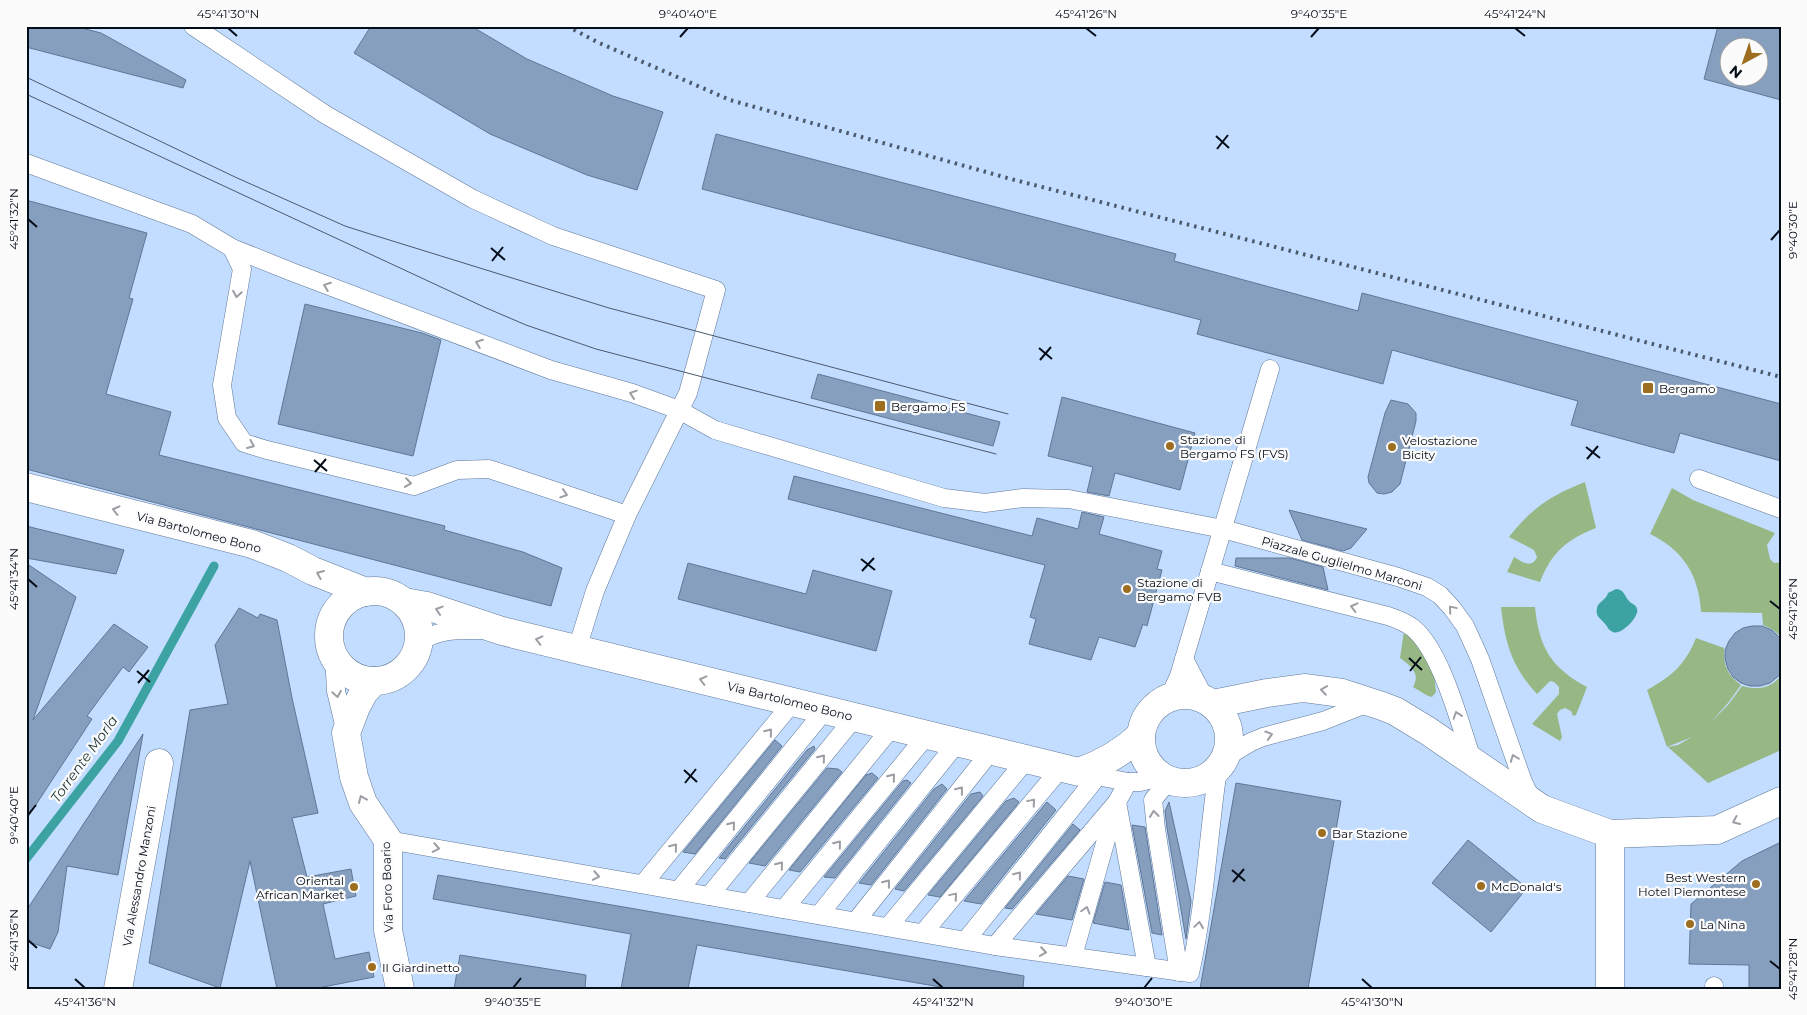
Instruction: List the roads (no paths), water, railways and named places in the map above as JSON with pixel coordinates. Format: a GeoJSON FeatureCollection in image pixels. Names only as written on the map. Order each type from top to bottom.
{"type":"FeatureCollection","features":[{"type":"Feature","properties":{"kind":"main road","name":"Via Bartolomeo Bono"},"geometry":{"type":"LineString","coordinates":[[26,487],[252,544],[366,592]]}},
{"type":"Feature","properties":{"kind":"main road"},"geometry":{"type":"LineString","coordinates":[[334,654],[339,664],[346,670],[359,678],[374,681],[390,677],[402,671],[414,656],[419,635],[416,621],[404,602],[385,593],[366,592]]}},
{"type":"Feature","properties":{"kind":"main road","name":"Via Foro Boario"},"geometry":{"type":"LineString","coordinates":[[334,654],[330,634],[336,613],[345,602],[366,592]]}},
{"type":"Feature","properties":{"kind":"main road","name":"Via Bartolomeo Bono"},"geometry":{"type":"LineString","coordinates":[[404,602],[427,606],[502,631],[1079,772]]}},
{"type":"Feature","properties":{"kind":"main road"},"geometry":{"type":"LineString","coordinates":[[346,733],[364,692],[374,681]]}},
{"type":"Feature","properties":{"kind":"main road"},"geometry":{"type":"LineString","coordinates":[[1209,702],[1304,688],[1342,693],[1371,702],[1395,711],[1428,731],[1542,809],[1610,834],[1717,830],[1781,801]]}},
{"type":"Feature","properties":{"kind":"main road"},"geometry":{"type":"LineString","coordinates":[[1174,695],[1195,695],[1209,702],[1220,711],[1228,729],[1229,740],[1222,763],[1208,777],[1194,782],[1178,782],[1166,778],[1153,770],[1142,750],[1141,734],[1146,716],[1164,699],[1174,695]]}},
{"type":"Feature","properties":{"kind":"main road","name":"Via Foro Boario"},"geometry":{"type":"LineString","coordinates":[[346,733],[354,777],[363,802],[388,840],[388,930],[400,989]]}},
{"type":"Feature","properties":{"kind":"main road"},"geometry":{"type":"LineString","coordinates":[[1079,772],[1100,764],[1131,744],[1141,734]]}},
{"type":"Feature","properties":{"kind":"main road","name":"Via Alessandro Manzoni"},"geometry":{"type":"LineString","coordinates":[[118,989],[159,763]]}},
{"type":"Feature","properties":{"kind":"main road"},"geometry":{"type":"LineString","coordinates":[[1610,834],[1610,989]]}},
{"type":"Feature","properties":{"kind":"lane"},"geometry":{"type":"LineString","coordinates":[[193,26],[326,115],[473,199],[553,236],[716,290],[688,393],[626,515],[594,591],[577,649]]}},
{"type":"Feature","properties":{"kind":"lane","name":"Piazzale Guglielmo Marconi"},"geometry":{"type":"LineString","coordinates":[[26,163],[192,224],[232,248],[551,370],[632,393],[679,410],[715,430],[944,498],[985,503],[1023,498],[1069,499],[1223,529],[1398,577],[1427,587],[1440,595],[1465,626],[1480,659],[1516,764],[1534,803]]}},
{"type":"Feature","properties":{"kind":"lane"},"geometry":{"type":"LineString","coordinates":[[232,248],[242,269],[222,385],[227,418],[244,443],[414,486],[458,470],[489,470],[626,515]]}},
{"type":"Feature","properties":{"kind":"lane"},"geometry":{"type":"LineString","coordinates":[[1164,699],[1173,689],[1179,676],[1270,369]]}},
{"type":"Feature","properties":{"kind":"lane"},"geometry":{"type":"LineString","coordinates":[[1699,479],[1781,509]]}},
{"type":"Feature","properties":{"kind":"lane"},"geometry":{"type":"LineString","coordinates":[[1210,571],[1388,616],[1414,628],[1430,647],[1439,665],[1472,762]]}},
{"type":"Feature","properties":{"kind":"lane","name":"Via Bartolomeo Bono"},"geometry":{"type":"LineString","coordinates":[[418,643],[427,636],[447,631],[502,631]]}},
{"type":"Feature","properties":{"kind":"lane","name":"Via Foro Boario"},"geometry":{"type":"LineString","coordinates":[[334,654],[336,691],[346,733]]}},
{"type":"Feature","properties":{"kind":"lane"},"geometry":{"type":"LineString","coordinates":[[1184,659],[1209,702]]}},
{"type":"Feature","properties":{"kind":"lane"},"geometry":{"type":"LineString","coordinates":[[643,884],[793,702]]}},
{"type":"Feature","properties":{"kind":"lane"},"geometry":{"type":"LineString","coordinates":[[1185,972],[1200,922],[1222,763],[1251,742],[1263,737],[1323,721],[1371,702]]}},
{"type":"Feature","properties":{"kind":"lane"},"geometry":{"type":"LineString","coordinates":[[679,890],[825,710]]}},
{"type":"Feature","properties":{"kind":"lane"},"geometry":{"type":"LineString","coordinates":[[709,896],[855,717]]}},
{"type":"Feature","properties":{"kind":"lane"},"geometry":{"type":"LineString","coordinates":[[749,903],[892,726]]}},
{"type":"Feature","properties":{"kind":"lane"},"geometry":{"type":"LineString","coordinates":[[784,909],[927,735]]}},
{"type":"Feature","properties":{"kind":"lane"},"geometry":{"type":"LineString","coordinates":[[819,915],[957,743]]}},
{"type":"Feature","properties":{"kind":"lane"},"geometry":{"type":"LineString","coordinates":[[856,921],[991,751]]}},
{"type":"Feature","properties":{"kind":"lane"},"geometry":{"type":"LineString","coordinates":[[888,927],[1027,760]]}},
{"type":"Feature","properties":{"kind":"lane"},"geometry":{"type":"LineString","coordinates":[[923,933],[1079,772]]}},
{"type":"Feature","properties":{"kind":"lane"},"geometry":{"type":"LineString","coordinates":[[966,940],[1079,772]]}},
{"type":"Feature","properties":{"kind":"lane","name":"Via Bartolomeo Bono"},"geometry":{"type":"LineString","coordinates":[[1079,772],[1128,782],[1166,778]]}},
{"type":"Feature","properties":{"kind":"lane"},"geometry":{"type":"LineString","coordinates":[[1166,778],[1153,800],[1156,829],[1185,972]]}},
{"type":"Feature","properties":{"kind":"lane"},"geometry":{"type":"LineString","coordinates":[[995,946],[1117,802],[1128,782]]}},
{"type":"Feature","properties":{"kind":"lane"},"geometry":{"type":"LineString","coordinates":[[1117,802],[1148,967]]}},
{"type":"Feature","properties":{"kind":"lane"},"geometry":{"type":"LineString","coordinates":[[1073,956],[1117,802]]}},
{"type":"Feature","properties":{"kind":"lane"},"geometry":{"type":"LineString","coordinates":[[388,840],[995,946],[1185,972]]}},
{"type":"Feature","properties":{"kind":"waterway","name":"Torrente Morla"},"geometry":{"type":"LineString","coordinates":[[26,859],[118,741],[214,566]]}},
{"type":"Feature","properties":{"kind":"tram line"},"geometry":{"type":"LineString","coordinates":[[26,77],[235,177],[345,226],[609,308],[1008,414]]}},
{"type":"Feature","properties":{"kind":"tram line"},"geometry":{"type":"LineString","coordinates":[[26,94],[526,325],[596,349],[996,454]]}},
{"type":"Feature","properties":{"kind":"railway"},"geometry":{"type":"LineString","coordinates":[[567,26],[597,42],[730,100],[1011,179],[1781,377]]}},
{"type":"Feature","properties":{"kind":"place","name":"Bergamo"},"geometry":{"type":"Point","coordinates":[1648,388]}},
{"type":"Feature","properties":{"kind":"place","name":"Bergamo FS"},"geometry":{"type":"Point","coordinates":[880,406]}},
{"type":"Feature","properties":{"kind":"place","name":"Stazione di Bergamo FS (FVS)"},"geometry":{"type":"Point","coordinates":[1170,446]}},
{"type":"Feature","properties":{"kind":"place","name":"Velostazione Bicity"},"geometry":{"type":"Point","coordinates":[1392,447]}},
{"type":"Feature","properties":{"kind":"place","name":"Stazione di Bergamo FVB"},"geometry":{"type":"Point","coordinates":[1127,589]}},
{"type":"Feature","properties":{"kind":"place","name":"Bar Stazione"},"geometry":{"type":"Point","coordinates":[1322,833]}},
{"type":"Feature","properties":{"kind":"place","name":"Best Western Hotel Piemontese"},"geometry":{"type":"Point","coordinates":[1756,884]}},
{"type":"Feature","properties":{"kind":"place","name":"McDonald's"},"geometry":{"type":"Point","coordinates":[1481,886]}},
{"type":"Feature","properties":{"kind":"place","name":"Oriental African Market"},"geometry":{"type":"Point","coordinates":[354,887]}},
{"type":"Feature","properties":{"kind":"place","name":"La Nina"},"geometry":{"type":"Point","coordinates":[1690,924]}},
{"type":"Feature","properties":{"kind":"place","name":"Il Giardinetto"},"geometry":{"type":"Point","coordinates":[372,967]}}]}
